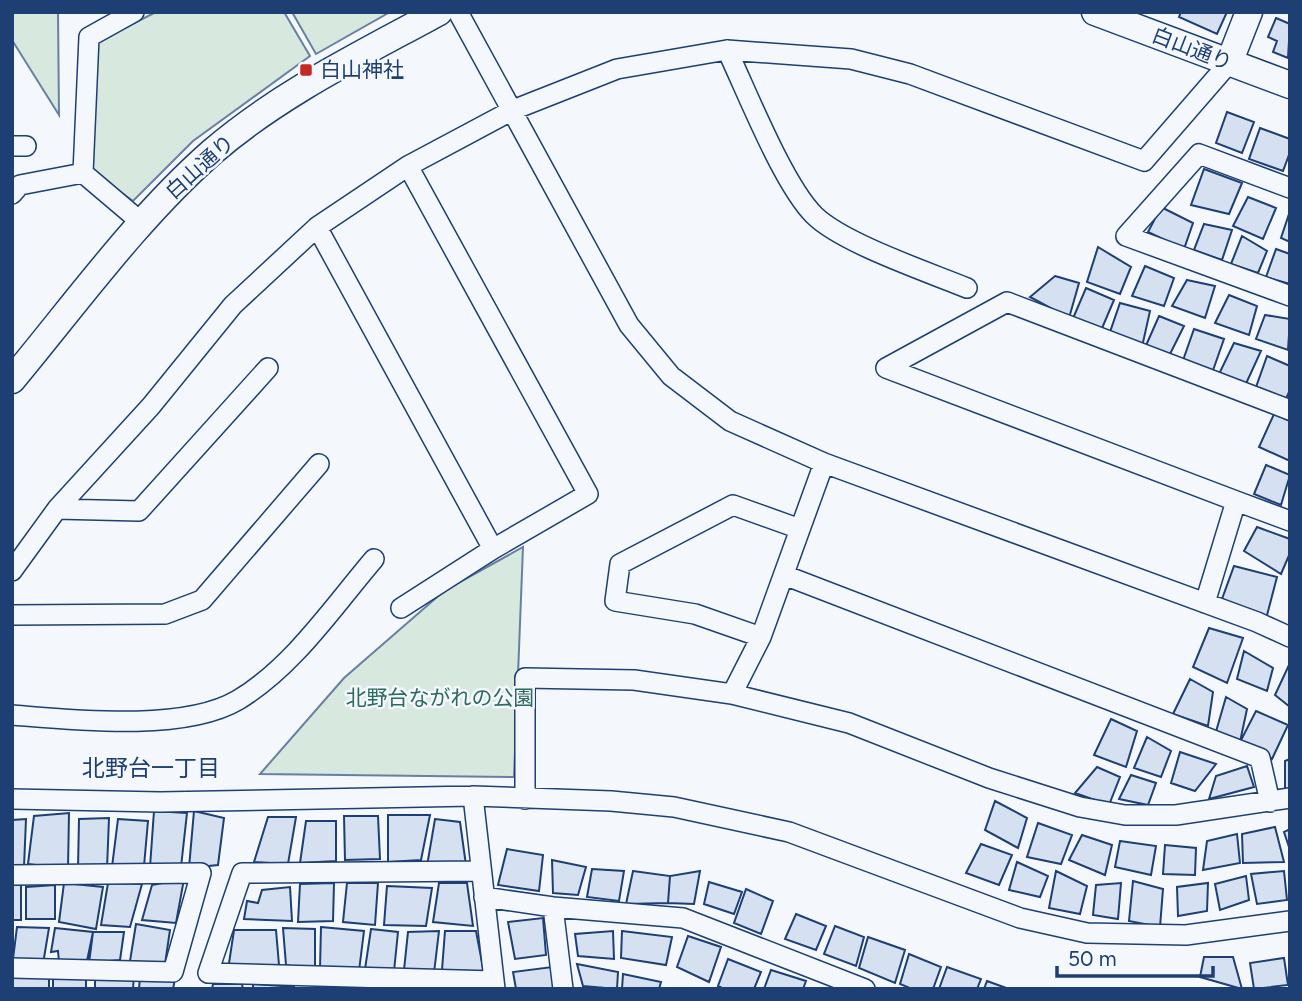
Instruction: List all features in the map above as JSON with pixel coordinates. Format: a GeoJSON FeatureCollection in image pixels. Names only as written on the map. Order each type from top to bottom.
{"type":"FeatureCollection","features":[{"type":"Feature","properties":{"kind":"street"},"geometry":{"type":"LineString","coordinates":[[83,173],[89,37],[134,12]]}},
{"type":"Feature","properties":{"kind":"street","name":"白山通り"},"geometry":{"type":"LineString","coordinates":[[12,380],[142,223],[214,151],[271,108],[439,12]]}},
{"type":"Feature","properties":{"kind":"street"},"geometry":{"type":"LineString","coordinates":[[458,12],[628,325],[671,376],[730,421],[824,463],[1205,603],[1290,637]]}},
{"type":"Feature","properties":{"kind":"street","name":"白山通り"},"geometry":{"type":"LineString","coordinates":[[1095,12],[1290,85]]}},
{"type":"Feature","properties":{"kind":"street"},"geometry":{"type":"LineString","coordinates":[[12,571],[57,509],[151,406],[233,306],[317,228],[408,166],[513,110],[617,69],[727,50],[851,59],[921,78],[1144,161],[1229,63],[1249,12]]}},
{"type":"Feature","properties":{"kind":"street"},"geometry":{"type":"LineString","coordinates":[[727,50],[786,172],[813,215],[839,234],[967,288]]}},
{"type":"Feature","properties":{"kind":"street"},"geometry":{"type":"LineString","coordinates":[[1290,188],[1199,154],[1126,236],[1290,296]]}},
{"type":"Feature","properties":{"kind":"street"},"geometry":{"type":"LineString","coordinates":[[401,608],[493,548],[588,494],[408,166]]}},
{"type":"Feature","properties":{"kind":"street"},"geometry":{"type":"LineString","coordinates":[[12,194],[20,185],[83,173]]}},
{"type":"Feature","properties":{"kind":"street"},"geometry":{"type":"LineString","coordinates":[[83,173],[142,223]]}},
{"type":"Feature","properties":{"kind":"street"},"geometry":{"type":"LineString","coordinates":[[317,228],[493,548]]}},
{"type":"Feature","properties":{"kind":"street"},"geometry":{"type":"LineString","coordinates":[[1290,410],[1007,302],[886,368],[1290,521]]}},
{"type":"Feature","properties":{"kind":"street"},"geometry":{"type":"LineString","coordinates":[[57,509],[139,511],[268,368]]}},
{"type":"Feature","properties":{"kind":"street"},"geometry":{"type":"LineString","coordinates":[[732,694],[761,637],[824,463]]}},
{"type":"Feature","properties":{"kind":"street"},"geometry":{"type":"LineString","coordinates":[[12,615],[165,614],[202,600],[319,464]]}},
{"type":"Feature","properties":{"kind":"street"},"geometry":{"type":"LineString","coordinates":[[1205,603],[1236,501]]}},
{"type":"Feature","properties":{"kind":"street"},"geometry":{"type":"LineString","coordinates":[[761,637],[695,614],[615,601],[620,564],[733,505],[800,530]]}},
{"type":"Feature","properties":{"kind":"street"},"geometry":{"type":"LineString","coordinates":[[12,715],[80,720],[180,719],[236,701],[281,668],[374,559]]}},
{"type":"Feature","properties":{"kind":"street"},"geometry":{"type":"LineString","coordinates":[[525,799],[525,678],[634,680],[732,694],[849,723],[989,778],[1080,807],[1125,815],[1176,815],[1280,800],[1260,758],[784,575]]}},
{"type":"Feature","properties":{"kind":"street"},"geometry":{"type":"LineString","coordinates":[[473,796],[494,985],[208,973],[242,873],[480,872]]}},
{"type":"Feature","properties":{"kind":"street"},"geometry":{"type":"LineString","coordinates":[[12,799],[160,802],[473,796],[611,801],[674,807],[740,819],[845,851],[1020,918],[1087,933],[1186,935],[1290,921]]}},
{"type":"Feature","properties":{"kind":"street"},"geometry":{"type":"LineString","coordinates":[[12,875],[201,873],[173,972],[12,968]]}},
{"type":"Feature","properties":{"kind":"street"},"geometry":{"type":"LineString","coordinates":[[484,897],[553,907],[683,918],[865,989]]}},
{"type":"Feature","properties":{"kind":"street"},"geometry":{"type":"LineString","coordinates":[[553,907],[563,989]]}},
{"type":"Feature","properties":{"kind":"green space"},"geometry":{"type":"Polygon","coordinates":[[[12,12],[58,12],[59,115],[12,40],[12,12]]]}},
{"type":"Feature","properties":{"kind":"green space"},"geometry":{"type":"Polygon","coordinates":[[[156,12],[284,12],[310,56],[193,141],[133,201],[91,171],[97,42],[156,12]]]}},
{"type":"Feature","properties":{"kind":"green space"},"geometry":{"type":"Polygon","coordinates":[[[292,12],[390,12],[316,54],[292,12]]]}},
{"type":"Feature","properties":{"kind":"green space","name":"北野台ながれの公園"},"geometry":{"type":"Polygon","coordinates":[[[523,547],[514,777],[260,774],[344,678],[444,591],[523,547]]]}},
{"type":"Feature","properties":{"kind":"building"},"geometry":{"type":"Polygon","coordinates":[[[1181,12],[1227,12],[1217,34],[1179,17],[1181,12]]]}},
{"type":"Feature","properties":{"kind":"building"},"geometry":{"type":"Polygon","coordinates":[[[1276,18],[1290,24],[1288,58],[1273,52],[1277,41],[1268,37],[1276,18]]]}},
{"type":"Feature","properties":{"kind":"building"},"geometry":{"type":"Polygon","coordinates":[[[1227,112],[1254,122],[1242,153],[1216,143],[1227,112]]]}},
{"type":"Feature","properties":{"kind":"building"},"geometry":{"type":"Polygon","coordinates":[[[1260,128],[1290,139],[1290,152],[1283,171],[1249,159],[1260,128]]]}},
{"type":"Feature","properties":{"kind":"building"},"geometry":{"type":"Polygon","coordinates":[[[1204,169],[1242,183],[1229,214],[1191,205],[1204,169]]]}},
{"type":"Feature","properties":{"kind":"building"},"geometry":{"type":"Polygon","coordinates":[[[1248,197],[1276,208],[1263,239],[1233,226],[1248,197]]]}},
{"type":"Feature","properties":{"kind":"building"},"geometry":{"type":"Polygon","coordinates":[[[1161,207],[1193,223],[1184,249],[1148,232],[1161,207]]]}},
{"type":"Feature","properties":{"kind":"building"},"geometry":{"type":"Polygon","coordinates":[[[1290,214],[1290,242],[1281,238],[1290,214]]]}},
{"type":"Feature","properties":{"kind":"building"},"geometry":{"type":"Polygon","coordinates":[[[1204,224],[1232,230],[1222,260],[1194,250],[1204,224]]]}},
{"type":"Feature","properties":{"kind":"building"},"geometry":{"type":"Polygon","coordinates":[[[1242,236],[1267,251],[1258,273],[1231,264],[1242,236]]]}},
{"type":"Feature","properties":{"kind":"building"},"geometry":{"type":"Polygon","coordinates":[[[1098,247],[1131,267],[1120,294],[1087,282],[1098,247]]]}},
{"type":"Feature","properties":{"kind":"building"},"geometry":{"type":"Polygon","coordinates":[[[1276,249],[1290,254],[1290,284],[1266,277],[1276,249]]]}},
{"type":"Feature","properties":{"kind":"building"},"geometry":{"type":"Polygon","coordinates":[[[1145,266],[1174,278],[1164,306],[1132,296],[1145,266]]]}},
{"type":"Feature","properties":{"kind":"building"},"geometry":{"type":"Polygon","coordinates":[[[1055,276],[1079,283],[1069,318],[1030,297],[1055,276]]]}},
{"type":"Feature","properties":{"kind":"building"},"geometry":{"type":"Polygon","coordinates":[[[1187,280],[1215,286],[1205,318],[1172,306],[1187,280]]]}},
{"type":"Feature","properties":{"kind":"building"},"geometry":{"type":"Polygon","coordinates":[[[1086,288],[1114,300],[1100,333],[1071,323],[1086,288]]]}},
{"type":"Feature","properties":{"kind":"building"},"geometry":{"type":"Polygon","coordinates":[[[1229,295],[1257,306],[1249,335],[1215,323],[1229,295]]]}},
{"type":"Feature","properties":{"kind":"building"},"geometry":{"type":"Polygon","coordinates":[[[1120,303],[1150,311],[1142,347],[1110,332],[1120,303]]]}},
{"type":"Feature","properties":{"kind":"building"},"geometry":{"type":"Polygon","coordinates":[[[1265,315],[1290,319],[1288,350],[1256,339],[1265,315]]]}},
{"type":"Feature","properties":{"kind":"building"},"geometry":{"type":"Polygon","coordinates":[[[1159,316],[1184,326],[1168,358],[1144,350],[1159,316]]]}},
{"type":"Feature","properties":{"kind":"building"},"geometry":{"type":"Polygon","coordinates":[[[1194,329],[1224,339],[1211,376],[1181,366],[1194,329]]]}},
{"type":"Feature","properties":{"kind":"building"},"geometry":{"type":"Polygon","coordinates":[[[1234,343],[1261,351],[1244,388],[1219,374],[1234,343]]]}},
{"type":"Feature","properties":{"kind":"building"},"geometry":{"type":"Polygon","coordinates":[[[1267,356],[1290,366],[1290,390],[1284,403],[1255,390],[1267,356]]]}},
{"type":"Feature","properties":{"kind":"building"},"geometry":{"type":"Polygon","coordinates":[[[1274,414],[1290,421],[1290,461],[1259,447],[1274,414]]]}},
{"type":"Feature","properties":{"kind":"building"},"geometry":{"type":"Polygon","coordinates":[[[1266,465],[1290,475],[1281,505],[1254,494],[1266,465]]]}},
{"type":"Feature","properties":{"kind":"building"},"geometry":{"type":"Polygon","coordinates":[[[1257,527],[1290,539],[1290,553],[1281,574],[1244,551],[1257,527]]]}},
{"type":"Feature","properties":{"kind":"building"},"geometry":{"type":"Polygon","coordinates":[[[1234,566],[1277,577],[1266,619],[1222,599],[1234,566]]]}},
{"type":"Feature","properties":{"kind":"building"},"geometry":{"type":"Polygon","coordinates":[[[1209,628],[1243,638],[1227,683],[1193,667],[1209,628]]]}},
{"type":"Feature","properties":{"kind":"building"},"geometry":{"type":"Polygon","coordinates":[[[1244,651],[1273,668],[1267,691],[1237,679],[1244,651]]]}},
{"type":"Feature","properties":{"kind":"building"},"geometry":{"type":"Polygon","coordinates":[[[1290,666],[1290,707],[1275,695],[1290,666]]]}},
{"type":"Feature","properties":{"kind":"building"},"geometry":{"type":"Polygon","coordinates":[[[1190,679],[1213,692],[1208,726],[1173,714],[1190,679]]]}},
{"type":"Feature","properties":{"kind":"building"},"geometry":{"type":"Polygon","coordinates":[[[1226,697],[1247,709],[1240,742],[1215,735],[1226,697]]]}},
{"type":"Feature","properties":{"kind":"building"},"geometry":{"type":"Polygon","coordinates":[[[1256,711],[1288,725],[1272,759],[1240,742],[1256,711]]]}},
{"type":"Feature","properties":{"kind":"building"},"geometry":{"type":"Polygon","coordinates":[[[1111,719],[1137,731],[1126,767],[1094,755],[1111,719]]]}},
{"type":"Feature","properties":{"kind":"building"},"geometry":{"type":"Polygon","coordinates":[[[1147,737],[1171,751],[1161,777],[1134,768],[1147,737]]]}},
{"type":"Feature","properties":{"kind":"building"},"geometry":{"type":"Polygon","coordinates":[[[1180,752],[1216,764],[1195,791],[1171,783],[1180,752]]]}},
{"type":"Feature","properties":{"kind":"building"},"geometry":{"type":"Polygon","coordinates":[[[1290,759],[1290,791],[1285,792],[1285,761],[1290,759]]]}},
{"type":"Feature","properties":{"kind":"building"},"geometry":{"type":"Polygon","coordinates":[[[1247,766],[1254,787],[1209,799],[1216,776],[1247,766]]]}},
{"type":"Feature","properties":{"kind":"building"},"geometry":{"type":"Polygon","coordinates":[[[1097,767],[1120,777],[1109,805],[1075,793],[1097,767]]]}},
{"type":"Feature","properties":{"kind":"building"},"geometry":{"type":"Polygon","coordinates":[[[1131,775],[1156,783],[1148,805],[1119,799],[1131,775]]]}},
{"type":"Feature","properties":{"kind":"building"},"geometry":{"type":"Polygon","coordinates":[[[995,801],[1027,818],[1018,848],[985,830],[995,801]]]}},
{"type":"Feature","properties":{"kind":"building"},"geometry":{"type":"Polygon","coordinates":[[[154,811],[187,813],[181,867],[150,867],[154,811]]]}},
{"type":"Feature","properties":{"kind":"building"},"geometry":{"type":"Polygon","coordinates":[[[194,811],[224,818],[218,865],[189,868],[194,811]]]}},
{"type":"Feature","properties":{"kind":"building"},"geometry":{"type":"Polygon","coordinates":[[[69,813],[68,869],[28,864],[34,816],[69,813]]]}},
{"type":"Feature","properties":{"kind":"building"},"geometry":{"type":"Polygon","coordinates":[[[388,815],[430,815],[421,860],[388,862],[388,815]]]}},
{"type":"Feature","properties":{"kind":"building"},"geometry":{"type":"Polygon","coordinates":[[[344,816],[378,816],[380,859],[345,860],[344,816]]]}},
{"type":"Feature","properties":{"kind":"building"},"geometry":{"type":"Polygon","coordinates":[[[268,817],[296,817],[288,864],[254,862],[268,817]]]}},
{"type":"Feature","properties":{"kind":"building"},"geometry":{"type":"Polygon","coordinates":[[[109,818],[107,869],[78,869],[79,819],[109,818]]]}},
{"type":"Feature","properties":{"kind":"building"},"geometry":{"type":"Polygon","coordinates":[[[26,819],[24,867],[12,865],[12,820],[26,819]]]}},
{"type":"Feature","properties":{"kind":"building"},"geometry":{"type":"Polygon","coordinates":[[[118,819],[148,821],[144,866],[112,867],[118,819]]]}},
{"type":"Feature","properties":{"kind":"building"},"geometry":{"type":"Polygon","coordinates":[[[435,819],[460,822],[466,865],[427,866],[435,819]]]}},
{"type":"Feature","properties":{"kind":"building"},"geometry":{"type":"Polygon","coordinates":[[[306,821],[336,821],[336,861],[300,863],[306,821]]]}},
{"type":"Feature","properties":{"kind":"building"},"geometry":{"type":"Polygon","coordinates":[[[1038,823],[1072,835],[1061,864],[1027,857],[1038,823]]]}},
{"type":"Feature","properties":{"kind":"building"},"geometry":{"type":"Polygon","coordinates":[[[1275,827],[1284,862],[1243,863],[1242,834],[1275,827]]]}},
{"type":"Feature","properties":{"kind":"building"},"geometry":{"type":"Polygon","coordinates":[[[1290,829],[1290,850],[1284,832],[1290,829]]]}},
{"type":"Feature","properties":{"kind":"building"},"geometry":{"type":"Polygon","coordinates":[[[1237,834],[1240,863],[1203,870],[1207,841],[1237,834]]]}},
{"type":"Feature","properties":{"kind":"building"},"geometry":{"type":"Polygon","coordinates":[[[1082,835],[1112,845],[1105,875],[1069,860],[1082,835]]]}},
{"type":"Feature","properties":{"kind":"building"},"geometry":{"type":"Polygon","coordinates":[[[1120,841],[1156,846],[1151,875],[1115,867],[1120,841]]]}},
{"type":"Feature","properties":{"kind":"building"},"geometry":{"type":"Polygon","coordinates":[[[981,844],[1012,855],[999,885],[966,873],[981,844]]]}},
{"type":"Feature","properties":{"kind":"building"},"geometry":{"type":"Polygon","coordinates":[[[1165,845],[1196,848],[1195,875],[1163,874],[1165,845]]]}},
{"type":"Feature","properties":{"kind":"building"},"geometry":{"type":"Polygon","coordinates":[[[507,849],[543,855],[539,891],[498,885],[507,849]]]}},
{"type":"Feature","properties":{"kind":"building"},"geometry":{"type":"Polygon","coordinates":[[[552,860],[586,867],[578,895],[553,893],[552,860]]]}},
{"type":"Feature","properties":{"kind":"building"},"geometry":{"type":"Polygon","coordinates":[[[1017,862],[1048,876],[1040,897],[1009,890],[1017,862]]]}},
{"type":"Feature","properties":{"kind":"building"},"geometry":{"type":"Polygon","coordinates":[[[592,869],[624,871],[619,901],[587,897],[592,869]]]}},
{"type":"Feature","properties":{"kind":"building"},"geometry":{"type":"Polygon","coordinates":[[[633,871],[670,876],[668,903],[626,904],[633,871]]]}},
{"type":"Feature","properties":{"kind":"building"},"geometry":{"type":"Polygon","coordinates":[[[700,871],[694,904],[668,903],[670,876],[700,871]]]}},
{"type":"Feature","properties":{"kind":"building"},"geometry":{"type":"Polygon","coordinates":[[[1056,871],[1087,886],[1080,914],[1049,908],[1056,871]]]}},
{"type":"Feature","properties":{"kind":"building"},"geometry":{"type":"Polygon","coordinates":[[[1284,871],[1287,900],[1257,904],[1251,874],[1284,871]]]}},
{"type":"Feature","properties":{"kind":"building"},"geometry":{"type":"Polygon","coordinates":[[[1246,876],[1249,900],[1220,910],[1215,884],[1246,876]]]}},
{"type":"Feature","properties":{"kind":"building"},"geometry":{"type":"Polygon","coordinates":[[[184,879],[176,923],[142,920],[152,885],[184,879]]]}},
{"type":"Feature","properties":{"kind":"building"},"geometry":{"type":"Polygon","coordinates":[[[1133,881],[1163,889],[1160,927],[1129,921],[1133,881]]]}},
{"type":"Feature","properties":{"kind":"building"},"geometry":{"type":"Polygon","coordinates":[[[709,882],[742,892],[734,914],[704,904],[709,882]]]}},
{"type":"Feature","properties":{"kind":"building"},"geometry":{"type":"Polygon","coordinates":[[[64,883],[103,887],[96,929],[59,922],[64,883]]]}},
{"type":"Feature","properties":{"kind":"building"},"geometry":{"type":"Polygon","coordinates":[[[108,883],[142,884],[130,927],[101,925],[108,883]]]}},
{"type":"Feature","properties":{"kind":"building"},"geometry":{"type":"Polygon","coordinates":[[[334,883],[333,921],[298,922],[300,884],[334,883]]]}},
{"type":"Feature","properties":{"kind":"building"},"geometry":{"type":"Polygon","coordinates":[[[347,883],[378,883],[375,925],[343,922],[347,883]]]}},
{"type":"Feature","properties":{"kind":"building"},"geometry":{"type":"Polygon","coordinates":[[[439,883],[467,883],[473,926],[433,922],[439,883]]]}},
{"type":"Feature","properties":{"kind":"building"},"geometry":{"type":"Polygon","coordinates":[[[1121,883],[1118,919],[1093,915],[1096,885],[1121,883]]]}},
{"type":"Feature","properties":{"kind":"building"},"geometry":{"type":"Polygon","coordinates":[[[1208,883],[1207,911],[1178,916],[1177,887],[1208,883]]]}},
{"type":"Feature","properties":{"kind":"building"},"geometry":{"type":"Polygon","coordinates":[[[12,884],[21,884],[21,920],[12,920],[12,884]]]}},
{"type":"Feature","properties":{"kind":"building"},"geometry":{"type":"Polygon","coordinates":[[[55,885],[55,919],[26,919],[26,887],[55,885]]]}},
{"type":"Feature","properties":{"kind":"building"},"geometry":{"type":"Polygon","coordinates":[[[387,886],[432,888],[426,926],[384,925],[387,886]]]}},
{"type":"Feature","properties":{"kind":"building"},"geometry":{"type":"Polygon","coordinates":[[[290,887],[292,921],[244,919],[247,901],[258,903],[262,890],[290,887]]]}},
{"type":"Feature","properties":{"kind":"building"},"geometry":{"type":"Polygon","coordinates":[[[746,889],[773,901],[761,934],[734,923],[746,889]]]}},
{"type":"Feature","properties":{"kind":"building"},"geometry":{"type":"Polygon","coordinates":[[[796,914],[826,926],[816,950],[785,939],[796,914]]]}},
{"type":"Feature","properties":{"kind":"building"},"geometry":{"type":"Polygon","coordinates":[[[543,918],[546,955],[515,959],[508,922],[543,918]]]}},
{"type":"Feature","properties":{"kind":"building"},"geometry":{"type":"Polygon","coordinates":[[[136,924],[170,930],[165,964],[130,961],[136,924]]]}},
{"type":"Feature","properties":{"kind":"building"},"geometry":{"type":"Polygon","coordinates":[[[835,926],[864,937],[856,966],[824,954],[835,926]]]}},
{"type":"Feature","properties":{"kind":"building"},"geometry":{"type":"Polygon","coordinates":[[[17,927],[49,928],[43,964],[13,959],[17,927]]]}},
{"type":"Feature","properties":{"kind":"building"},"geometry":{"type":"Polygon","coordinates":[[[321,927],[364,931],[359,971],[320,968],[321,927]]]}},
{"type":"Feature","properties":{"kind":"building"},"geometry":{"type":"Polygon","coordinates":[[[55,928],[93,932],[87,961],[59,962],[58,951],[51,952],[55,928]]]}},
{"type":"Feature","properties":{"kind":"building"},"geometry":{"type":"Polygon","coordinates":[[[283,928],[315,929],[315,971],[286,965],[283,928]]]}},
{"type":"Feature","properties":{"kind":"building"},"geometry":{"type":"Polygon","coordinates":[[[371,929],[398,932],[394,971],[365,969],[371,929]]]}},
{"type":"Feature","properties":{"kind":"building"},"geometry":{"type":"Polygon","coordinates":[[[234,930],[276,930],[279,965],[228,970],[234,930]]]}},
{"type":"Feature","properties":{"kind":"building"},"geometry":{"type":"Polygon","coordinates":[[[439,931],[434,973],[404,970],[408,932],[439,931]]]}},
{"type":"Feature","properties":{"kind":"building"},"geometry":{"type":"Polygon","coordinates":[[[445,931],[476,931],[484,973],[442,970],[445,931]]]}},
{"type":"Feature","properties":{"kind":"building"},"geometry":{"type":"Polygon","coordinates":[[[613,931],[614,959],[578,956],[575,934],[613,931]]]}},
{"type":"Feature","properties":{"kind":"building"},"geometry":{"type":"Polygon","coordinates":[[[622,931],[672,937],[666,965],[621,958],[622,931]]]}},
{"type":"Feature","properties":{"kind":"building"},"geometry":{"type":"Polygon","coordinates":[[[93,932],[124,932],[120,960],[89,963],[93,932]]]}},
{"type":"Feature","properties":{"kind":"building"},"geometry":{"type":"Polygon","coordinates":[[[688,936],[721,947],[709,982],[677,967],[688,936]]]}},
{"type":"Feature","properties":{"kind":"building"},"geometry":{"type":"Polygon","coordinates":[[[868,937],[905,950],[895,983],[859,968],[868,937]]]}},
{"type":"Feature","properties":{"kind":"building"},"geometry":{"type":"Polygon","coordinates":[[[909,954],[941,967],[933,989],[912,989],[900,984],[909,954]]]}},
{"type":"Feature","properties":{"kind":"building"},"geometry":{"type":"Polygon","coordinates":[[[1204,957],[1233,957],[1242,989],[1200,977],[1204,957]]]}},
{"type":"Feature","properties":{"kind":"building"},"geometry":{"type":"Polygon","coordinates":[[[1284,958],[1288,985],[1254,989],[1250,963],[1284,958]]]}},
{"type":"Feature","properties":{"kind":"building"},"geometry":{"type":"Polygon","coordinates":[[[728,959],[761,972],[754,989],[724,989],[718,986],[728,959]]]}},
{"type":"Feature","properties":{"kind":"building"},"geometry":{"type":"Polygon","coordinates":[[[577,964],[618,972],[617,989],[583,986],[577,964]]]}},
{"type":"Feature","properties":{"kind":"building"},"geometry":{"type":"Polygon","coordinates":[[[552,967],[555,989],[516,989],[513,972],[552,967]]]}},
{"type":"Feature","properties":{"kind":"building"},"geometry":{"type":"Polygon","coordinates":[[[947,967],[981,979],[977,989],[939,989],[947,967]]]}},
{"type":"Feature","properties":{"kind":"building"},"geometry":{"type":"Polygon","coordinates":[[[771,970],[806,981],[803,989],[764,989],[771,970]]]}},
{"type":"Feature","properties":{"kind":"building"},"geometry":{"type":"Polygon","coordinates":[[[53,974],[86,978],[86,989],[53,989],[53,974]]]}},
{"type":"Feature","properties":{"kind":"building"},"geometry":{"type":"Polygon","coordinates":[[[623,974],[661,982],[659,989],[622,989],[623,974]]]}},
{"type":"Feature","properties":{"kind":"building"},"geometry":{"type":"Polygon","coordinates":[[[49,975],[49,989],[13,989],[13,978],[49,975]]]}},
{"type":"Feature","properties":{"kind":"building"},"geometry":{"type":"Polygon","coordinates":[[[134,976],[133,989],[95,989],[95,977],[134,976]]]}},
{"type":"Feature","properties":{"kind":"building"},"geometry":{"type":"Polygon","coordinates":[[[140,977],[175,979],[173,989],[139,989],[140,977]]]}},
{"type":"Feature","properties":{"kind":"building"},"geometry":{"type":"Polygon","coordinates":[[[987,981],[1009,989],[984,989],[987,981]]]}},
{"type":"Feature","properties":{"kind":"building"},"geometry":{"type":"Polygon","coordinates":[[[213,984],[242,984],[243,989],[212,989],[213,984]]]}},
{"type":"Feature","properties":{"kind":"building"},"geometry":{"type":"Polygon","coordinates":[[[253,984],[295,987],[253,989],[253,984]]]}},
{"type":"Feature","properties":{"kind":"building"},"geometry":{"type":"Polygon","coordinates":[[[352,984],[387,986],[388,989],[352,989],[352,984]]]}},
{"type":"Feature","properties":{"kind":"place","name":"白山神社"},"geometry":{"type":"Point","coordinates":[306,70]}},
{"type":"Feature","properties":{"kind":"district","name":"北野台一丁目"},"geometry":{"type":"Point","coordinates":[151,768]}}]}
